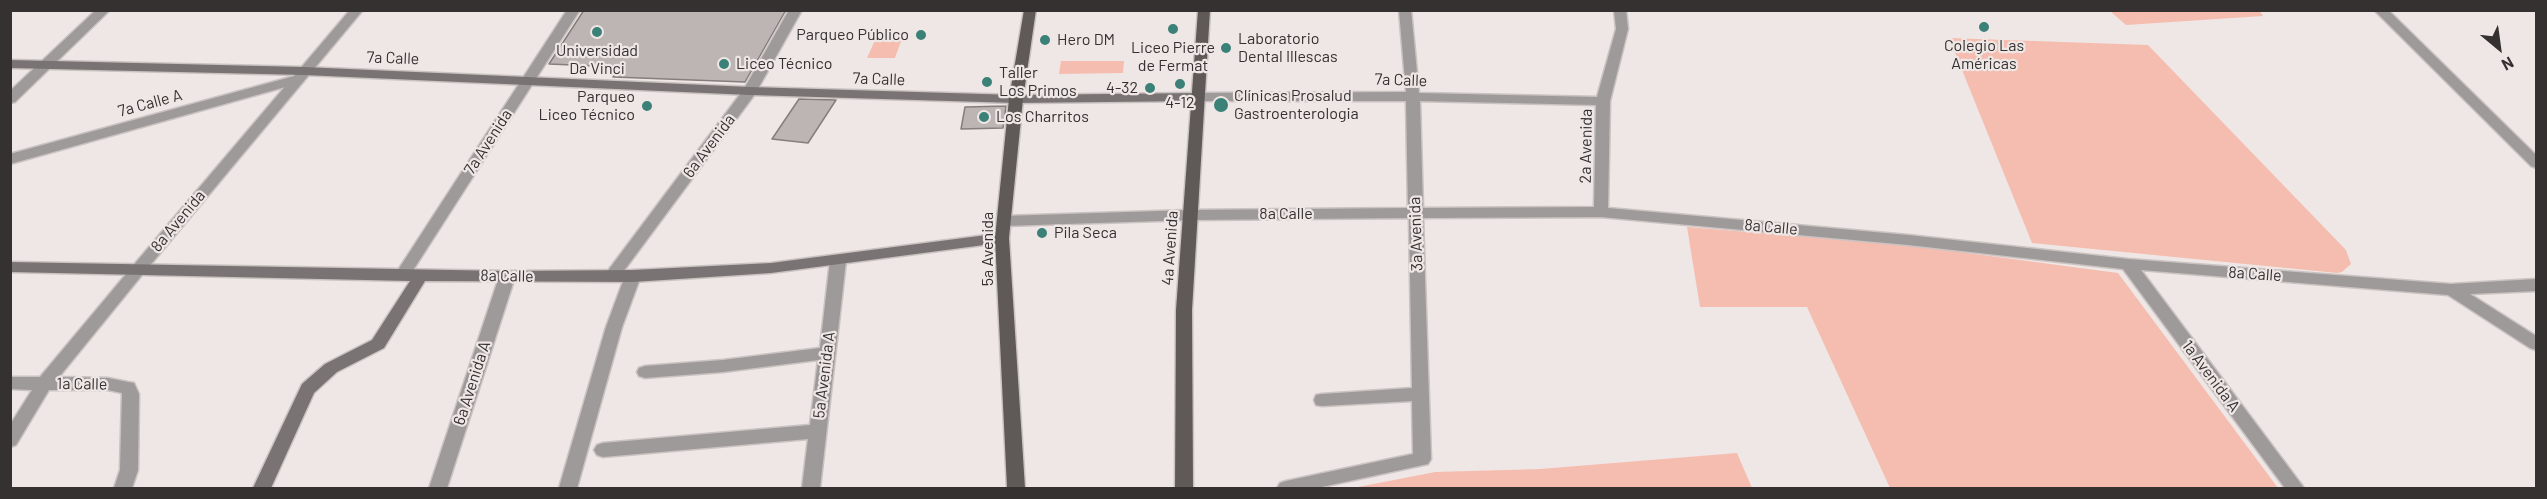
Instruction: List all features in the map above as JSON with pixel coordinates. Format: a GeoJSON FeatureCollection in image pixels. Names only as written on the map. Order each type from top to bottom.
{"type":"FeatureCollection","features":[{"type":"Feature","properties":{"kind":"main road","name":"5a Avenida"},"geometry":{"type":"LineString","coordinates":[[1016,489],[1002,238],[1016,99],[1030,10]]}},
{"type":"Feature","properties":{"kind":"main road","name":"4a Avenida"},"geometry":{"type":"LineString","coordinates":[[1184,489],[1184,310],[1204,10]]}},
{"type":"Feature","properties":{"kind":"main road","name":"7a Calle"},"geometry":{"type":"LineString","coordinates":[[10,64],[301,75],[528,80],[750,91],[1016,99],[1197,97]]}},
{"type":"Feature","properties":{"kind":"main road","name":"8a Calle"},"geometry":{"type":"LineString","coordinates":[[10,267],[507,277],[633,276],[771,268],[1002,238]]}},
{"type":"Feature","properties":{"kind":"main road"},"geometry":{"type":"LineString","coordinates":[[262,489],[308,389],[331,368],[378,344],[421,275]]}},
{"type":"Feature","properties":{"kind":"street"},"geometry":{"type":"LineString","coordinates":[[10,99],[104,10]]}},
{"type":"Feature","properties":{"kind":"street","name":"8a Avenida"},"geometry":{"type":"LineString","coordinates":[[10,440],[45,383],[357,10]]}},
{"type":"Feature","properties":{"kind":"street","name":"7a Avenida"},"geometry":{"type":"LineString","coordinates":[[403,274],[574,10]]}},
{"type":"Feature","properties":{"kind":"street","name":"6a Avenida"},"geometry":{"type":"LineString","coordinates":[[612,276],[750,91],[796,10]]}},
{"type":"Feature","properties":{"kind":"street","name":"3a Avenida"},"geometry":{"type":"LineString","coordinates":[[1286,489],[1422,459],[1413,97],[1405,10]]}},
{"type":"Feature","properties":{"kind":"street","name":"2a Avenida"},"geometry":{"type":"LineString","coordinates":[[1601,212],[1603,100],[1622,29],[1620,10]]}},
{"type":"Feature","properties":{"kind":"street"},"geometry":{"type":"LineString","coordinates":[[2380,10],[2536,163]]}},
{"type":"Feature","properties":{"kind":"street","name":"7a Calle A"},"geometry":{"type":"LineString","coordinates":[[10,159],[301,75]]}},
{"type":"Feature","properties":{"kind":"street","name":"7a Calle"},"geometry":{"type":"LineString","coordinates":[[1197,97],[1343,95],[1603,100]]}},
{"type":"Feature","properties":{"kind":"street","name":"8a Calle"},"geometry":{"type":"LineString","coordinates":[[1004,221],[1190,215],[1601,212],[1908,240],[2128,264],[2451,290],[2536,285]]}},
{"type":"Feature","properties":{"kind":"street","name":"5a Avenida A"},"geometry":{"type":"LineString","coordinates":[[812,489],[838,261]]}},
{"type":"Feature","properties":{"kind":"street","name":"1a Avenida A"},"geometry":{"type":"LineString","coordinates":[[2128,264],[2295,489]]}},
{"type":"Feature","properties":{"kind":"street"},"geometry":{"type":"LineString","coordinates":[[568,489],[608,347],[633,276]]}},
{"type":"Feature","properties":{"kind":"street","name":"6a Avenida A"},"geometry":{"type":"LineString","coordinates":[[438,489],[507,277]]}},
{"type":"Feature","properties":{"kind":"street"},"geometry":{"type":"LineString","coordinates":[[2451,290],[2536,344]]}},
{"type":"Feature","properties":{"kind":"street"},"geometry":{"type":"LineString","coordinates":[[645,372],[723,366],[826,353]]}},
{"type":"Feature","properties":{"kind":"street","name":"1a Calle"},"geometry":{"type":"LineString","coordinates":[[10,383],[108,384],[124,387],[131,394],[132,413],[129,470],[123,489]]}},
{"type":"Feature","properties":{"kind":"street"},"geometry":{"type":"LineString","coordinates":[[1322,400],[1421,393]]}},
{"type":"Feature","properties":{"kind":"street"},"geometry":{"type":"LineString","coordinates":[[603,450],[817,431]]}},
{"type":"Feature","properties":{"kind":"shaded area"},"geometry":{"type":"Polygon","coordinates":[[[2259,10],[2263,16],[2126,25],[2110,11],[2259,10]]]}},
{"type":"Feature","properties":{"kind":"shaded area"},"geometry":{"type":"Polygon","coordinates":[[[1949,38],[2148,45],[2346,250],[2351,264],[2342,272],[2337,273],[2032,243],[1949,38]]]}},
{"type":"Feature","properties":{"kind":"shaded area"},"geometry":{"type":"Polygon","coordinates":[[[875,40],[901,41],[895,58],[867,58],[875,40]]]}},
{"type":"Feature","properties":{"kind":"shaded area"},"geometry":{"type":"Polygon","coordinates":[[[1061,61],[1124,61],[1123,73],[1059,74],[1061,61]]]}},
{"type":"Feature","properties":{"kind":"shaded area"},"geometry":{"type":"Polygon","coordinates":[[[1687,227],[1907,245],[2118,273],[2278,488],[1890,488],[1807,307],[1700,307],[1687,227]]]}},
{"type":"Feature","properties":{"kind":"shaded area"},"geometry":{"type":"Polygon","coordinates":[[[1737,453],[1752,488],[1353,488],[1435,472],[1540,469],[1737,453]]]}},
{"type":"Feature","properties":{"kind":"building"},"geometry":{"type":"Polygon","coordinates":[[[584,10],[786,10],[745,82],[613,77],[620,67],[549,64],[584,10]]]}},
{"type":"Feature","properties":{"kind":"building"},"geometry":{"type":"Polygon","coordinates":[[[799,99],[836,100],[808,143],[772,139],[799,99]]]}},
{"type":"Feature","properties":{"kind":"building","name":"Los Charritos"},"geometry":{"type":"Polygon","coordinates":[[[1006,106],[1003,128],[961,129],[965,107],[1006,106]]]}},
{"type":"Feature","properties":{"kind":"place","name":"Colegio Las Américas"},"geometry":{"type":"Point","coordinates":[1984,27]}},
{"type":"Feature","properties":{"kind":"place","name":"Liceo Pierre de Fermat"},"geometry":{"type":"Point","coordinates":[1173,29]}},
{"type":"Feature","properties":{"kind":"place","name":"Universidad Da Vinci"},"geometry":{"type":"Point","coordinates":[597,32]}},
{"type":"Feature","properties":{"kind":"place","name":"Parqueo Público"},"geometry":{"type":"Point","coordinates":[921,35]}},
{"type":"Feature","properties":{"kind":"place","name":"Hero DM"},"geometry":{"type":"Point","coordinates":[1045,40]}},
{"type":"Feature","properties":{"kind":"place","name":"Laboratorio Dental Illescas"},"geometry":{"type":"Point","coordinates":[1226,48]}},
{"type":"Feature","properties":{"kind":"place","name":"Liceo Técnico"},"geometry":{"type":"Point","coordinates":[724,64]}},
{"type":"Feature","properties":{"kind":"place","name":"Taller Los Primos"},"geometry":{"type":"Point","coordinates":[987,82]}},
{"type":"Feature","properties":{"kind":"place","name":"4-12"},"geometry":{"type":"Point","coordinates":[1180,84]}},
{"type":"Feature","properties":{"kind":"place","name":"4-32"},"geometry":{"type":"Point","coordinates":[1150,88]}},
{"type":"Feature","properties":{"kind":"place","name":"Clínicas Prosalud Gastroenterologia"},"geometry":{"type":"Point","coordinates":[1221,105]}},
{"type":"Feature","properties":{"kind":"place","name":"Parqueo Liceo Técnico"},"geometry":{"type":"Point","coordinates":[647,106]}},
{"type":"Feature","properties":{"kind":"place","name":"Los Charritos"},"geometry":{"type":"Point","coordinates":[984,117]}},
{"type":"Feature","properties":{"kind":"place","name":"Pila Seca"},"geometry":{"type":"Point","coordinates":[1042,233]}}]}
